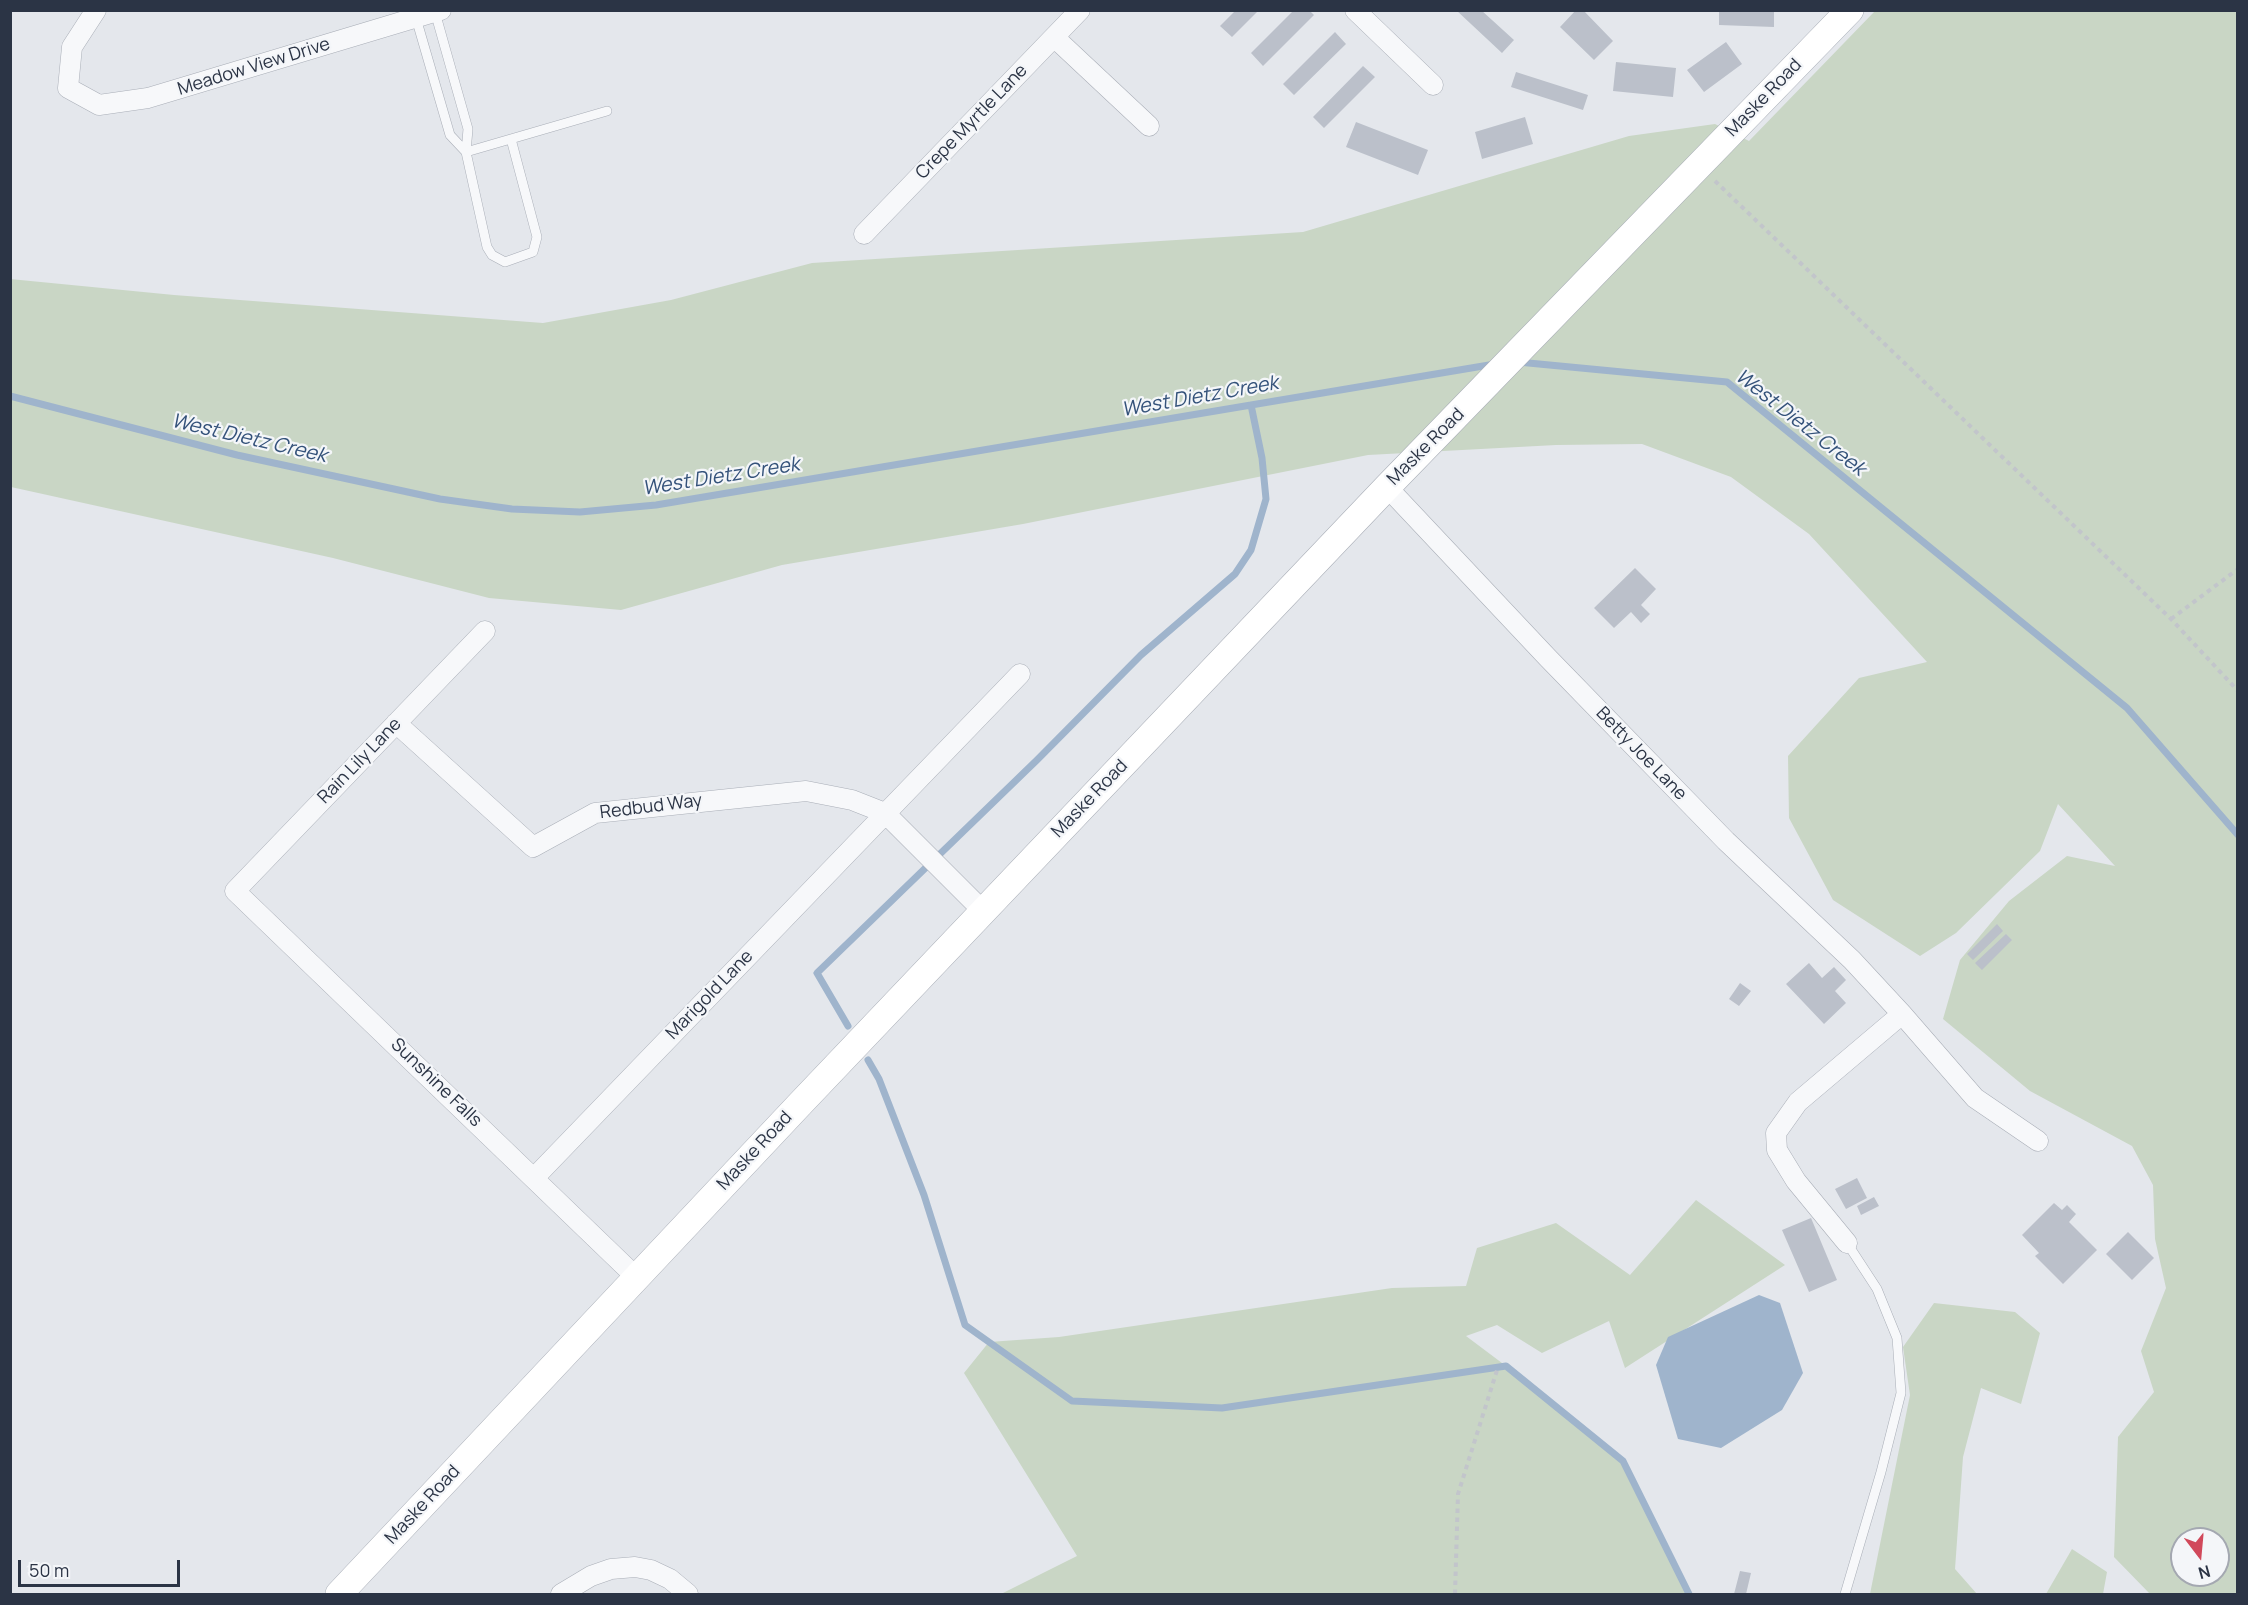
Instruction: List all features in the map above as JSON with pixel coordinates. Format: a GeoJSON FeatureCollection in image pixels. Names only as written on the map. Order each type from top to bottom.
{"type":"FeatureCollection","features":[{"type":"Feature","properties":{"kind":"street","name":"Meadow View Drive"},"geometry":{"type":"LineString","coordinates":[[96,10],[72,46],[68,88],[99,105],[148,98],[438,11]]}},
{"type":"Feature","properties":{"kind":"street","name":"Crepe Myrtle Lane"},"geometry":{"type":"LineString","coordinates":[[864,234],[1080,10]]}},
{"type":"Feature","properties":{"kind":"street"},"geometry":{"type":"LineString","coordinates":[[1355,10],[1433,85]]}},
{"type":"Feature","properties":{"kind":"street","name":"Maske Road"},"geometry":{"type":"LineString","coordinates":[[339,1594],[636,1276],[1387,487],[1850,10]]}},
{"type":"Feature","properties":{"kind":"street"},"geometry":{"type":"LineString","coordinates":[[1054,37],[1149,126]]}},
{"type":"Feature","properties":{"kind":"street","name":"Betty Joe Lane"},"geometry":{"type":"LineString","coordinates":[[1387,487],[1546,657],[1710,824],[1852,960],[1975,1098],[2038,1141]]}},
{"type":"Feature","properties":{"kind":"street","name":"Rain Lily Lane"},"geometry":{"type":"LineString","coordinates":[[235,891],[485,631]]}},
{"type":"Feature","properties":{"kind":"street","name":"Marigold Lane"},"geometry":{"type":"LineString","coordinates":[[534,1178],[1020,674]]}},
{"type":"Feature","properties":{"kind":"street","name":"Redbud Way"},"geometry":{"type":"LineString","coordinates":[[396,723],[533,846],[595,813],[806,790],[852,800],[885,813]]}},
{"type":"Feature","properties":{"kind":"street"},"geometry":{"type":"LineString","coordinates":[[885,813],[983,911]]}},
{"type":"Feature","properties":{"kind":"street","name":"Sunshine Falls"},"geometry":{"type":"LineString","coordinates":[[235,891],[636,1276]]}},
{"type":"Feature","properties":{"kind":"street"},"geometry":{"type":"LineString","coordinates":[[1846,1243],[1786,1165],[1777,1150],[1776,1133],[1798,1102],[1902,1014]]}},
{"type":"Feature","properties":{"kind":"street"},"geometry":{"type":"LineString","coordinates":[[561,1594],[591,1576],[610,1569],[635,1567],[651,1570],[670,1579],[688,1594]]}},
{"type":"Feature","properties":{"kind":"lane"},"geometry":{"type":"LineString","coordinates":[[438,11],[468,129],[466,152],[487,247],[492,255],[505,262],[533,252],[537,237],[511,139]]}},
{"type":"Feature","properties":{"kind":"lane"},"geometry":{"type":"LineString","coordinates":[[416,18],[450,135],[466,152]]}},
{"type":"Feature","properties":{"kind":"lane"},"geometry":{"type":"LineString","coordinates":[[466,152],[607,111]]}},
{"type":"Feature","properties":{"kind":"lane"},"geometry":{"type":"LineString","coordinates":[[1845,1594],[1881,1472],[1901,1393],[1897,1338],[1877,1289],[1846,1243]]}},
{"type":"Feature","properties":{"kind":"path"},"geometry":{"type":"LineString","coordinates":[[1699,166],[2171,619],[2238,691]]}},
{"type":"Feature","properties":{"kind":"path"},"geometry":{"type":"LineString","coordinates":[[2171,619],[2238,569]]}},
{"type":"Feature","properties":{"kind":"path"},"geometry":{"type":"LineString","coordinates":[[1455,1594],[1458,1494],[1498,1367]]}},
{"type":"Feature","properties":{"kind":"green space"},"geometry":{"type":"Polygon","coordinates":[[[1875,11],[2237,11],[2237,1594],[2150,1594],[2114,1557],[2118,1437],[2154,1392],[2141,1351],[2166,1288],[2155,1239],[2153,1185],[2132,1146],[2030,1091],[1943,1019],[1960,960],[2009,901],[2067,856],[2115,866],[2058,804],[2040,851],[1956,933],[1920,956],[1833,900],[1789,818],[1788,756],[1859,678],[1927,662],[1809,534],[1731,477],[1642,444],[1556,445],[1368,455],[1023,524],[782,565],[621,610],[489,598],[333,558],[11,487],[10,279],[174,295],[543,323],[671,300],[812,263],[1303,232],[1629,136],[1715,124],[1749,141],[1875,11]]]}},
{"type":"Feature","properties":{"kind":"green space"},"geometry":{"type":"Polygon","coordinates":[[[1696,1200],[1785,1265],[1625,1368],[1609,1321],[1542,1353],[1497,1325],[1466,1336],[1623,1461],[1689,1594],[1001,1594],[1077,1556],[964,1373],[989,1342],[1059,1337],[1392,1288],[1466,1286],[1477,1248],[1556,1223],[1630,1275],[1696,1200]]]}},
{"type":"Feature","properties":{"kind":"green space"},"geometry":{"type":"Polygon","coordinates":[[[1934,1303],[2015,1312],[2040,1333],[2021,1404],[1981,1388],[1963,1457],[1955,1569],[1977,1594],[1870,1594],[1910,1395],[1903,1347],[1934,1303]]]}},
{"type":"Feature","properties":{"kind":"green space"},"geometry":{"type":"Polygon","coordinates":[[[2072,1549],[2107,1572],[2103,1594],[2046,1594],[2072,1549]]]}},
{"type":"Feature","properties":{"kind":"water"},"geometry":{"type":"Polygon","coordinates":[[[1759,1295],[1780,1303],[1803,1373],[1782,1410],[1721,1448],[1678,1439],[1656,1365],[1668,1337],[1759,1295]]]}},
{"type":"Feature","properties":{"kind":"building"},"geometry":{"type":"Polygon","coordinates":[[[1236,10],[1259,10],[1232,37],[1220,26],[1236,10]]]}},
{"type":"Feature","properties":{"kind":"building"},"geometry":{"type":"Polygon","coordinates":[[[1294,10],[1309,10],[1314,15],[1263,66],[1251,53],[1294,10]]]}},
{"type":"Feature","properties":{"kind":"building"},"geometry":{"type":"Polygon","coordinates":[[[1456,10],[1481,10],[1514,40],[1502,53],[1456,10]]]}},
{"type":"Feature","properties":{"kind":"building"},"geometry":{"type":"Polygon","coordinates":[[[1576,10],[1583,10],[1613,41],[1594,60],[1560,27],[1576,10]]]}},
{"type":"Feature","properties":{"kind":"building"},"geometry":{"type":"Polygon","coordinates":[[[1719,10],[1774,10],[1774,27],[1719,25],[1719,10]]]}},
{"type":"Feature","properties":{"kind":"building"},"geometry":{"type":"Polygon","coordinates":[[[1335,32],[1346,44],[1294,95],[1283,84],[1335,32]]]}},
{"type":"Feature","properties":{"kind":"building"},"geometry":{"type":"Polygon","coordinates":[[[1726,42],[1742,64],[1704,92],[1687,70],[1726,42]]]}},
{"type":"Feature","properties":{"kind":"building"},"geometry":{"type":"Polygon","coordinates":[[[1616,62],[1676,68],[1673,97],[1613,91],[1616,62]]]}},
{"type":"Feature","properties":{"kind":"building"},"geometry":{"type":"Polygon","coordinates":[[[1363,66],[1375,77],[1324,128],[1313,117],[1363,66]]]}},
{"type":"Feature","properties":{"kind":"building"},"geometry":{"type":"Polygon","coordinates":[[[1516,72],[1588,95],[1583,110],[1511,87],[1516,72]]]}},
{"type":"Feature","properties":{"kind":"building"},"geometry":{"type":"Polygon","coordinates":[[[1525,117],[1533,144],[1482,159],[1475,132],[1525,117]]]}},
{"type":"Feature","properties":{"kind":"building"},"geometry":{"type":"Polygon","coordinates":[[[1356,122],[1428,150],[1418,175],[1346,147],[1356,122]]]}},
{"type":"Feature","properties":{"kind":"building"},"geometry":{"type":"Polygon","coordinates":[[[1635,568],[1656,589],[1641,605],[1650,614],[1641,623],[1631,612],[1614,628],[1594,608],[1635,568]]]}},
{"type":"Feature","properties":{"kind":"building"},"geometry":{"type":"Polygon","coordinates":[[[1997,924],[2003,931],[1973,960],[1967,954],[1997,924]]]}},
{"type":"Feature","properties":{"kind":"building"},"geometry":{"type":"Polygon","coordinates":[[[2006,934],[2012,940],[1982,970],[1975,963],[2006,934]]]}},
{"type":"Feature","properties":{"kind":"building"},"geometry":{"type":"Polygon","coordinates":[[[1809,963],[1822,978],[1834,967],[1846,980],[1835,991],[1846,1003],[1824,1024],[1786,984],[1809,963]]]}},
{"type":"Feature","properties":{"kind":"building"},"geometry":{"type":"Polygon","coordinates":[[[1740,983],[1751,991],[1739,1006],[1729,999],[1740,983]]]}},
{"type":"Feature","properties":{"kind":"building"},"geometry":{"type":"Polygon","coordinates":[[[1857,1178],[1867,1198],[1846,1209],[1835,1189],[1857,1178]]]}},
{"type":"Feature","properties":{"kind":"building"},"geometry":{"type":"Polygon","coordinates":[[[1874,1197],[1879,1206],[1861,1215],[1857,1206],[1874,1197]]]}},
{"type":"Feature","properties":{"kind":"building"},"geometry":{"type":"Polygon","coordinates":[[[2054,1203],[2062,1210],[2067,1205],[2076,1214],[2069,1222],[2097,1250],[2063,1284],[2035,1256],[2039,1253],[2022,1235],[2054,1203]]]}},
{"type":"Feature","properties":{"kind":"building"},"geometry":{"type":"Polygon","coordinates":[[[1811,1218],[1837,1280],[1809,1292],[1782,1230],[1811,1218]]]}},
{"type":"Feature","properties":{"kind":"building"},"geometry":{"type":"Polygon","coordinates":[[[2128,1232],[2154,1258],[2132,1280],[2106,1254],[2128,1232]]]}},
{"type":"Feature","properties":{"kind":"building"},"geometry":{"type":"Polygon","coordinates":[[[1740,1571],[1751,1573],[1746,1594],[1734,1594],[1740,1571]]]}},
{"type":"Feature","properties":{"kind":"waterway","name":"West Dietz Creek"},"geometry":{"type":"LineString","coordinates":[[1518,362],[1727,382],[2127,708],[2238,835]]}},
{"type":"Feature","properties":{"kind":"waterway","name":"West Dietz Creek"},"geometry":{"type":"LineString","coordinates":[[10,396],[237,455],[440,499],[512,509],[580,512],[656,505],[1495,364]]}},
{"type":"Feature","properties":{"kind":"waterway"},"geometry":{"type":"LineString","coordinates":[[848,1026],[817,973],[1037,760],[1141,655],[1235,574],[1251,550],[1266,499],[1262,458],[1251,405]]}},
{"type":"Feature","properties":{"kind":"waterway"},"geometry":{"type":"LineString","coordinates":[[868,1060],[879,1079],[924,1195],[965,1325],[1072,1401],[1222,1408],[1506,1366],[1623,1461],[1689,1594]]}}]}
